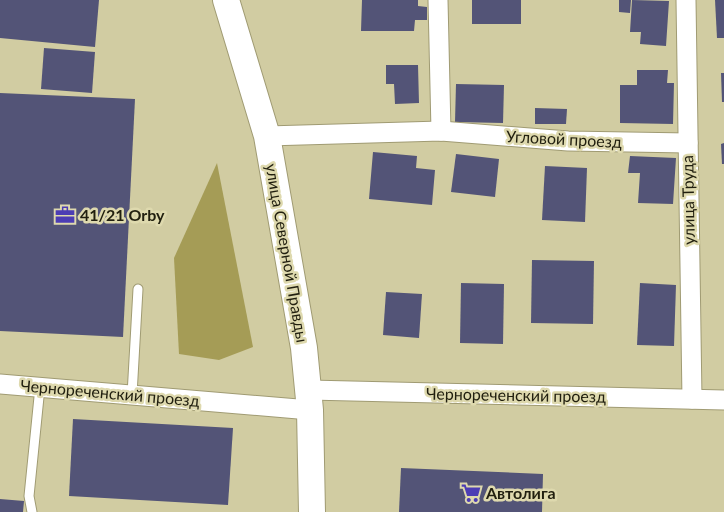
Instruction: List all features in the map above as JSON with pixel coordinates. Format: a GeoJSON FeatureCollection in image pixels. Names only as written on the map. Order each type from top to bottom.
{"type":"FeatureCollection","features":[{"type":"Feature","properties":{"kind":"main road","name":"улица Северной Правды"},"geometry":{"type":"LineString","coordinates":[[226,0],[267,136],[304,348],[309,400],[312,512]]}},
{"type":"Feature","properties":{"kind":"street"},"geometry":{"type":"LineString","coordinates":[[438,0],[441,131]]}},
{"type":"Feature","properties":{"kind":"street","name":"улица Труда"},"geometry":{"type":"LineString","coordinates":[[686,0],[692,399]]}},
{"type":"Feature","properties":{"kind":"street","name":"Угловой проезд"},"geometry":{"type":"LineString","coordinates":[[267,136],[441,131],[568,141],[688,144]]}},
{"type":"Feature","properties":{"kind":"street","name":"Чернореченский проезд"},"geometry":{"type":"LineString","coordinates":[[0,384],[132,395],[309,400],[724,400]]}},
{"type":"Feature","properties":{"kind":"lane"},"geometry":{"type":"LineString","coordinates":[[132,395],[138,289]]}},
{"type":"Feature","properties":{"kind":"lane"},"geometry":{"type":"LineString","coordinates":[[32,512],[29,496],[40,387]]}},
{"type":"Feature","properties":{"kind":"shaded area"},"geometry":{"type":"Polygon","coordinates":[[[217,163],[253,347],[219,360],[179,354],[174,258],[217,163]]]}},
{"type":"Feature","properties":{"kind":"building"},"geometry":{"type":"Polygon","coordinates":[[[0,0],[99,0],[95,47],[0,38],[0,0]]]}},
{"type":"Feature","properties":{"kind":"building"},"geometry":{"type":"Polygon","coordinates":[[[362,0],[418,0],[418,6],[427,7],[427,20],[415,20],[414,31],[361,31],[362,0]]]}},
{"type":"Feature","properties":{"kind":"building"},"geometry":{"type":"Polygon","coordinates":[[[472,0],[521,0],[521,24],[472,24],[472,0]]]}},
{"type":"Feature","properties":{"kind":"building"},"geometry":{"type":"Polygon","coordinates":[[[619,0],[631,0],[630,13],[619,12],[619,0]]]}},
{"type":"Feature","properties":{"kind":"building"},"geometry":{"type":"Polygon","coordinates":[[[632,0],[669,1],[666,46],[640,44],[641,32],[630,32],[632,0]]]}},
{"type":"Feature","properties":{"kind":"building"},"geometry":{"type":"Polygon","coordinates":[[[715,0],[724,0],[724,38],[717,38],[715,0]]]}},
{"type":"Feature","properties":{"kind":"building"},"geometry":{"type":"Polygon","coordinates":[[[44,48],[95,52],[92,93],[41,89],[44,48]]]}},
{"type":"Feature","properties":{"kind":"building"},"geometry":{"type":"Polygon","coordinates":[[[386,65],[418,65],[419,103],[395,104],[394,84],[386,84],[386,65]]]}},
{"type":"Feature","properties":{"kind":"building"},"geometry":{"type":"Polygon","coordinates":[[[637,70],[668,70],[667,83],[674,83],[673,124],[620,123],[620,85],[637,85],[637,70]]]}},
{"type":"Feature","properties":{"kind":"building"},"geometry":{"type":"Polygon","coordinates":[[[721,73],[724,73],[724,102],[722,102],[721,73]]]}},
{"type":"Feature","properties":{"kind":"building"},"geometry":{"type":"Polygon","coordinates":[[[456,84],[504,85],[503,123],[455,122],[456,84]]]}},
{"type":"Feature","properties":{"kind":"building","name":"41/21 Orby"},"geometry":{"type":"Polygon","coordinates":[[[0,93],[135,99],[123,337],[0,331],[0,93]]]}},
{"type":"Feature","properties":{"kind":"building"},"geometry":{"type":"Polygon","coordinates":[[[535,108],[567,109],[566,124],[535,124],[535,108]]]}},
{"type":"Feature","properties":{"kind":"building"},"geometry":{"type":"Polygon","coordinates":[[[724,143],[724,164],[722,164],[721,144],[724,143]]]}},
{"type":"Feature","properties":{"kind":"building"},"geometry":{"type":"Polygon","coordinates":[[[373,152],[417,156],[416,168],[435,170],[432,205],[369,199],[373,152]]]}},
{"type":"Feature","properties":{"kind":"building"},"geometry":{"type":"Polygon","coordinates":[[[456,154],[499,159],[495,197],[451,192],[456,154]]]}},
{"type":"Feature","properties":{"kind":"building"},"geometry":{"type":"Polygon","coordinates":[[[630,156],[676,158],[673,204],[638,203],[640,173],[628,173],[630,156]]]}},
{"type":"Feature","properties":{"kind":"building"},"geometry":{"type":"Polygon","coordinates":[[[545,166],[587,168],[585,222],[542,220],[545,166]]]}},
{"type":"Feature","properties":{"kind":"building"},"geometry":{"type":"Polygon","coordinates":[[[532,260],[594,261],[593,324],[531,323],[532,260]]]}},
{"type":"Feature","properties":{"kind":"building"},"geometry":{"type":"Polygon","coordinates":[[[461,283],[504,284],[503,344],[460,343],[461,283]]]}},
{"type":"Feature","properties":{"kind":"building"},"geometry":{"type":"Polygon","coordinates":[[[640,283],[676,285],[674,346],[637,345],[640,283]]]}},
{"type":"Feature","properties":{"kind":"building"},"geometry":{"type":"Polygon","coordinates":[[[386,292],[422,294],[419,338],[383,335],[386,292]]]}},
{"type":"Feature","properties":{"kind":"building"},"geometry":{"type":"Polygon","coordinates":[[[73,419],[233,428],[228,505],[69,496],[73,419]]]}},
{"type":"Feature","properties":{"kind":"building","name":"Автолига"},"geometry":{"type":"Polygon","coordinates":[[[401,468],[543,474],[542,512],[399,512],[401,468]]]}},
{"type":"Feature","properties":{"kind":"building"},"geometry":{"type":"Polygon","coordinates":[[[0,499],[24,501],[23,512],[0,512],[0,499]]]}},
{"type":"Feature","properties":{"kind":"place","name":"41/21 Orby"},"geometry":{"type":"Point","coordinates":[65,215]}},
{"type":"Feature","properties":{"kind":"place","name":"Автолига"},"geometry":{"type":"Point","coordinates":[471,493]}}]}
